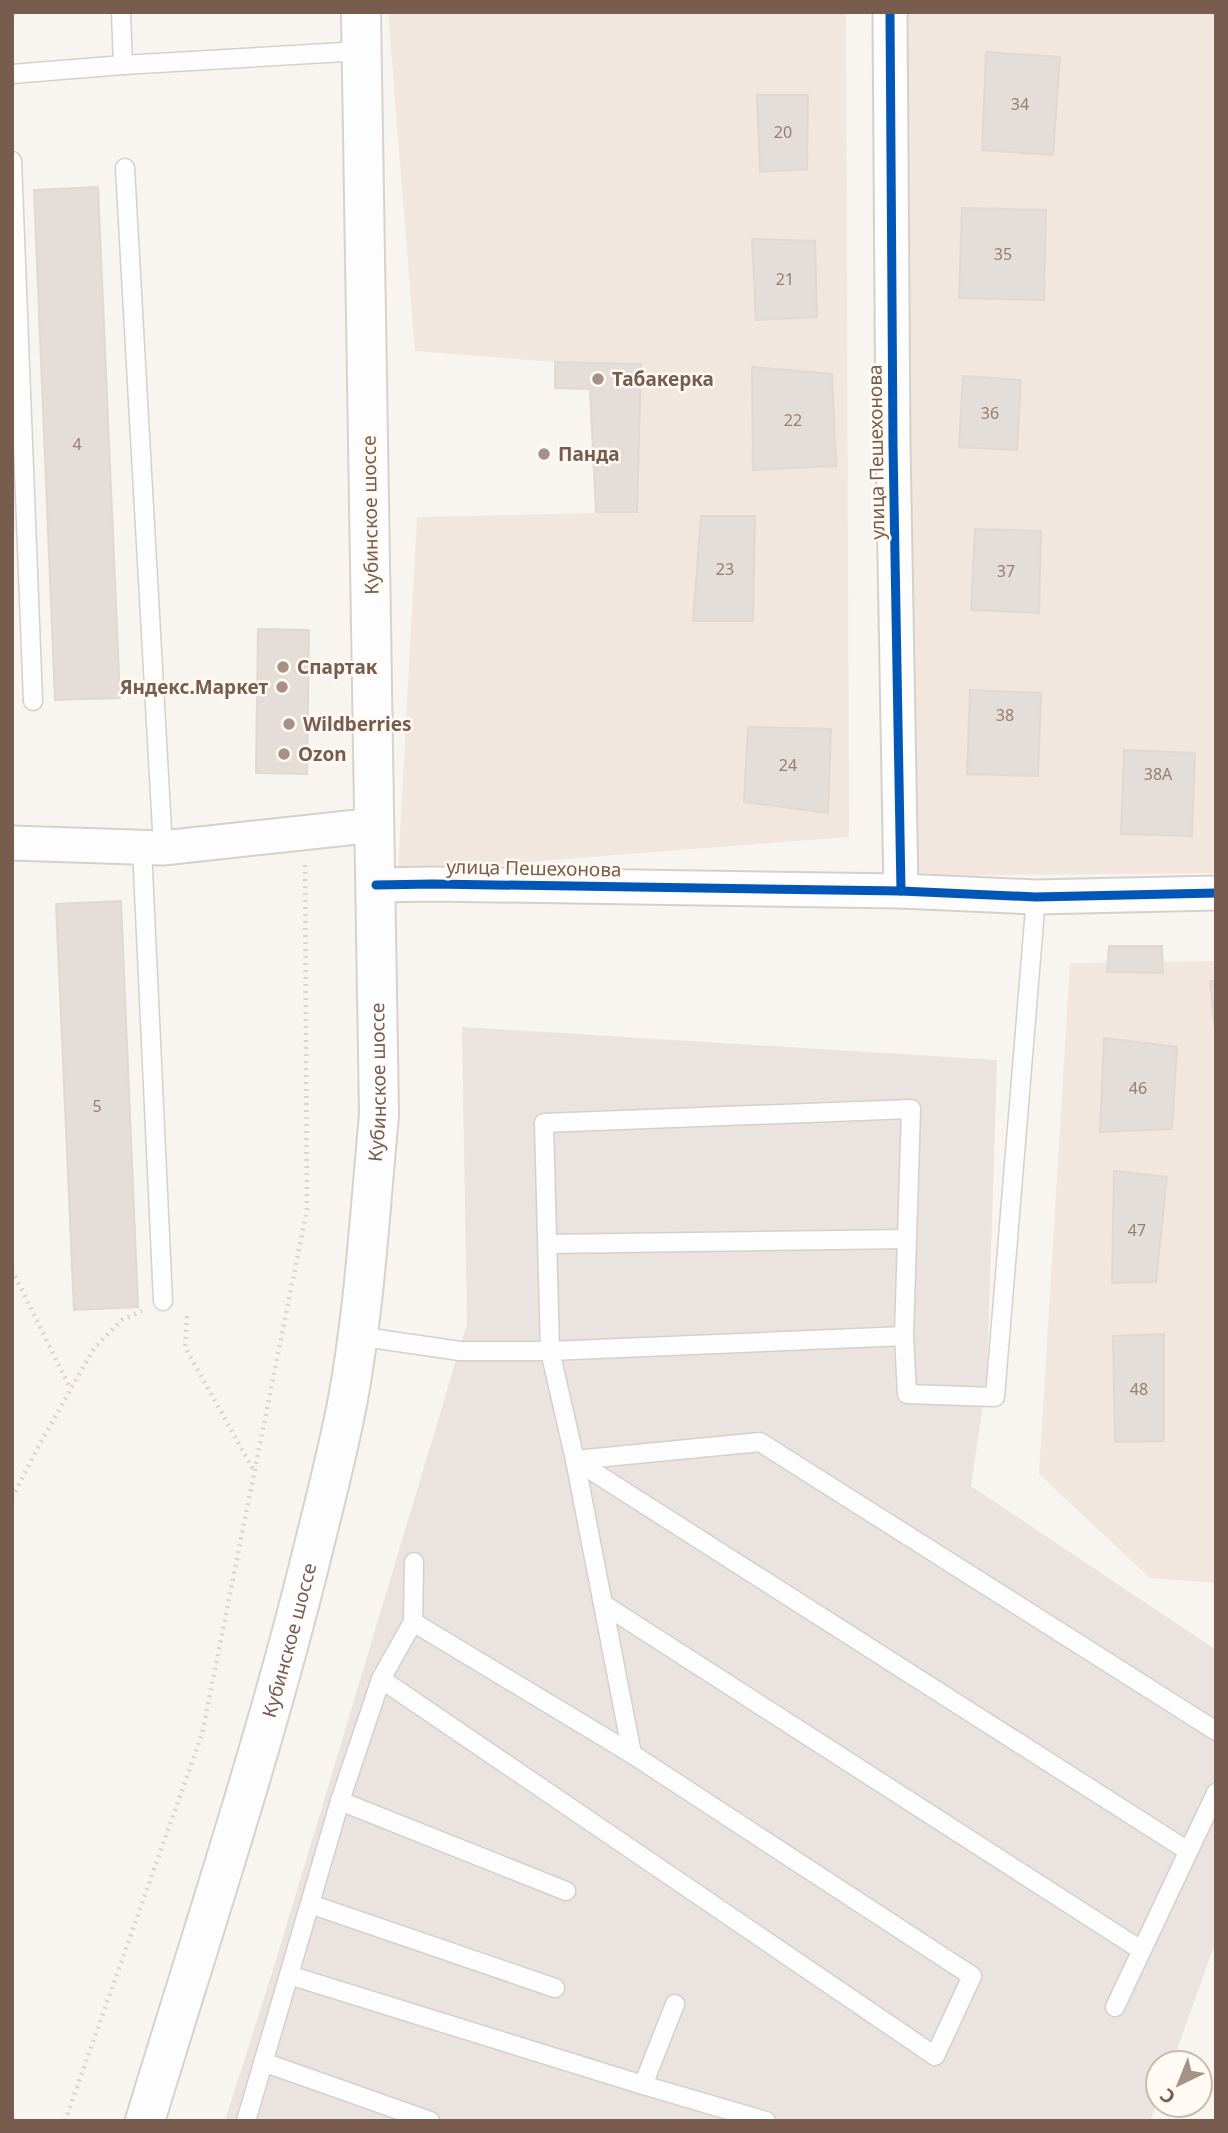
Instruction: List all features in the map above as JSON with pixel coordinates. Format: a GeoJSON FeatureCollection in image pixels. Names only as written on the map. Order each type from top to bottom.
{"type":"FeatureCollection","features":[{"type":"Feature","properties":{"kind":"main road","name":"Кубинское шоссе"},"geometry":{"type":"LineString","coordinates":[[145,2121],[252,1777],[290,1644],[334,1467],[348,1398],[366,1279],[379,1115],[361,12]]}},
{"type":"Feature","properties":{"kind":"street","name":"улица Пешехонова"},"geometry":{"type":"LineString","coordinates":[[890,12],[892,445],[901,891]]}},
{"type":"Feature","properties":{"kind":"street"},"geometry":{"type":"LineString","coordinates":[[12,843],[153,848],[375,825]]}},
{"type":"Feature","properties":{"kind":"street","name":"улица Пешехонова"},"geometry":{"type":"LineString","coordinates":[[376,886],[433,884],[901,891],[1035,897],[1216,893]]}},
{"type":"Feature","properties":{"kind":"lane"},"geometry":{"type":"LineString","coordinates":[[121,12],[123,65]]}},
{"type":"Feature","properties":{"kind":"lane"},"geometry":{"type":"LineString","coordinates":[[12,74],[362,51]]}},
{"type":"Feature","properties":{"kind":"lane"},"geometry":{"type":"LineString","coordinates":[[12,161],[33,701]]}},
{"type":"Feature","properties":{"kind":"lane"},"geometry":{"type":"LineString","coordinates":[[125,168],[153,848],[163,1301]]}},
{"type":"Feature","properties":{"kind":"lane"},"geometry":{"type":"LineString","coordinates":[[632,1754],[575,1460],[550,1351],[544,1123],[911,1109],[904,1336],[907,1394],[995,1397],[1035,897]]}},
{"type":"Feature","properties":{"kind":"lane"},"geometry":{"type":"LineString","coordinates":[[548,1244],[907,1239]]}},
{"type":"Feature","properties":{"kind":"lane"},"geometry":{"type":"LineString","coordinates":[[357,1336],[460,1350],[550,1351],[904,1336]]}},
{"type":"Feature","properties":{"kind":"lane"},"geometry":{"type":"LineString","coordinates":[[575,1460],[760,1443],[1216,1731]]}},
{"type":"Feature","properties":{"kind":"lane"},"geometry":{"type":"LineString","coordinates":[[575,1460],[1188,1852]]}},
{"type":"Feature","properties":{"kind":"lane"},"geometry":{"type":"LineString","coordinates":[[246,2121],[340,1801],[381,1679],[413,1622],[414,1562]]}},
{"type":"Feature","properties":{"kind":"lane"},"geometry":{"type":"LineString","coordinates":[[603,1604],[1141,1950]]}},
{"type":"Feature","properties":{"kind":"lane"},"geometry":{"type":"LineString","coordinates":[[381,1679],[935,2056],[972,1976],[632,1754],[413,1622]]}},
{"type":"Feature","properties":{"kind":"lane"},"geometry":{"type":"LineString","coordinates":[[1115,2007],[1216,1793]]}},
{"type":"Feature","properties":{"kind":"lane"},"geometry":{"type":"LineString","coordinates":[[340,1801],[566,1891]]}},
{"type":"Feature","properties":{"kind":"lane"},"geometry":{"type":"LineString","coordinates":[[310,1904],[555,1988]]}},
{"type":"Feature","properties":{"kind":"lane"},"geometry":{"type":"LineString","coordinates":[[289,1975],[766,2121]]}},
{"type":"Feature","properties":{"kind":"lane"},"geometry":{"type":"LineString","coordinates":[[643,2085],[675,2004]]}},
{"type":"Feature","properties":{"kind":"lane"},"geometry":{"type":"LineString","coordinates":[[263,2062],[430,2121]]}},
{"type":"Feature","properties":{"kind":"path"},"geometry":{"type":"LineString","coordinates":[[65,2121],[202,1734],[307,1209],[305,832]]}},
{"type":"Feature","properties":{"kind":"path"},"geometry":{"type":"LineString","coordinates":[[12,1270],[71,1389]]}},
{"type":"Feature","properties":{"kind":"path"},"geometry":{"type":"LineString","coordinates":[[12,1499],[37,1447],[94,1348],[122,1320],[163,1301],[187,1299],[185,1347],[255,1472]]}},
{"type":"Feature","properties":{"kind":"shaded area"},"geometry":{"type":"Polygon","coordinates":[[[388,12],[846,12],[849,837],[398,872],[417,517],[637,512],[641,365],[555,362],[415,351],[388,12]]]}},
{"type":"Feature","properties":{"kind":"shaded area"},"geometry":{"type":"Polygon","coordinates":[[[905,12],[1216,12],[1216,873],[913,876],[905,12]]]}},
{"type":"Feature","properties":{"kind":"shaded area"},"geometry":{"type":"Polygon","coordinates":[[[1216,961],[1216,1583],[1150,1578],[1039,1474],[1070,963],[1216,961]]]}},
{"type":"Feature","properties":{"kind":"shaded area"},"geometry":{"type":"Polygon","coordinates":[[[462,1027],[997,1060],[987,1377],[971,1486],[1216,1650],[1216,1941],[1177,2049],[1144,2049],[1144,2119],[1151,2119],[1150,2121],[225,2121],[277,1957],[467,1324],[462,1027]]]}},
{"type":"Feature","properties":{"kind":"building"},"geometry":{"type":"Polygon","coordinates":[[[986,52],[1060,57],[1053,155],[982,150],[986,52]]]}},
{"type":"Feature","properties":{"kind":"building"},"geometry":{"type":"Polygon","coordinates":[[[757,95],[808,95],[807,169],[760,172],[757,95]]]}},
{"type":"Feature","properties":{"kind":"building"},"geometry":{"type":"Polygon","coordinates":[[[98,187],[120,698],[55,700],[34,190],[98,187]]]}},
{"type":"Feature","properties":{"kind":"building"},"geometry":{"type":"Polygon","coordinates":[[[962,208],[1046,210],[1044,300],[959,298],[962,208]]]}},
{"type":"Feature","properties":{"kind":"building"},"geometry":{"type":"Polygon","coordinates":[[[752,239],[815,241],[817,317],[756,320],[752,239]]]}},
{"type":"Feature","properties":{"kind":"building"},"geometry":{"type":"Polygon","coordinates":[[[555,362],[641,364],[637,512],[596,512],[590,389],[555,388],[555,362]]]}},
{"type":"Feature","properties":{"kind":"building"},"geometry":{"type":"Polygon","coordinates":[[[752,367],[832,374],[836,466],[753,470],[752,367]]]}},
{"type":"Feature","properties":{"kind":"building"},"geometry":{"type":"Polygon","coordinates":[[[963,376],[1021,380],[1017,450],[959,447],[963,376]]]}},
{"type":"Feature","properties":{"kind":"building"},"geometry":{"type":"Polygon","coordinates":[[[701,516],[755,516],[753,621],[693,621],[701,516]]]}},
{"type":"Feature","properties":{"kind":"building"},"geometry":{"type":"Polygon","coordinates":[[[975,529],[1041,531],[1039,613],[971,610],[975,529]]]}},
{"type":"Feature","properties":{"kind":"building","name":"Спартак"},"geometry":{"type":"Polygon","coordinates":[[[258,629],[309,630],[307,774],[256,773],[258,629]]]}},
{"type":"Feature","properties":{"kind":"building"},"geometry":{"type":"Polygon","coordinates":[[[970,690],[1041,693],[1038,776],[967,774],[970,690]]]}},
{"type":"Feature","properties":{"kind":"building"},"geometry":{"type":"Polygon","coordinates":[[[748,727],[831,729],[828,813],[744,802],[748,727]]]}},
{"type":"Feature","properties":{"kind":"building"},"geometry":{"type":"Polygon","coordinates":[[[1124,750],[1195,753],[1192,836],[1121,834],[1124,750]]]}},
{"type":"Feature","properties":{"kind":"building"},"geometry":{"type":"Polygon","coordinates":[[[121,901],[138,1307],[74,1310],[56,904],[121,901]]]}},
{"type":"Feature","properties":{"kind":"building"},"geometry":{"type":"Polygon","coordinates":[[[1109,946],[1162,946],[1163,973],[1107,972],[1109,946]]]}},
{"type":"Feature","properties":{"kind":"building"},"geometry":{"type":"Polygon","coordinates":[[[1216,980],[1216,1039],[1210,981],[1216,980]]]}},
{"type":"Feature","properties":{"kind":"building"},"geometry":{"type":"Polygon","coordinates":[[[1104,1038],[1177,1047],[1172,1129],[1100,1132],[1104,1038]]]}},
{"type":"Feature","properties":{"kind":"building"},"geometry":{"type":"Polygon","coordinates":[[[1114,1171],[1167,1177],[1156,1282],[1112,1283],[1114,1171]]]}},
{"type":"Feature","properties":{"kind":"building"},"geometry":{"type":"Polygon","coordinates":[[[1164,1334],[1164,1441],[1115,1442],[1113,1336],[1164,1334]]]}},
{"type":"Feature","properties":{"kind":"cycle path"},"geometry":{"type":"LineString","coordinates":[[890,12],[893,445],[901,891]]}},
{"type":"Feature","properties":{"kind":"cycle path"},"geometry":{"type":"LineString","coordinates":[[376,885],[901,891],[1036,897],[1216,893]]}},
{"type":"Feature","properties":{"kind":"place","name":"Табакерка"},"geometry":{"type":"Point","coordinates":[598,379]}},
{"type":"Feature","properties":{"kind":"place","name":"Панда"},"geometry":{"type":"Point","coordinates":[544,454]}},
{"type":"Feature","properties":{"kind":"place","name":"Спартак"},"geometry":{"type":"Point","coordinates":[283,667]}},
{"type":"Feature","properties":{"kind":"place","name":"Яндекс.Маркет"},"geometry":{"type":"Point","coordinates":[282,687]}},
{"type":"Feature","properties":{"kind":"place","name":"Wildberries"},"geometry":{"type":"Point","coordinates":[289,724]}},
{"type":"Feature","properties":{"kind":"place","name":"Ozon"},"geometry":{"type":"Point","coordinates":[284,754]}}]}
